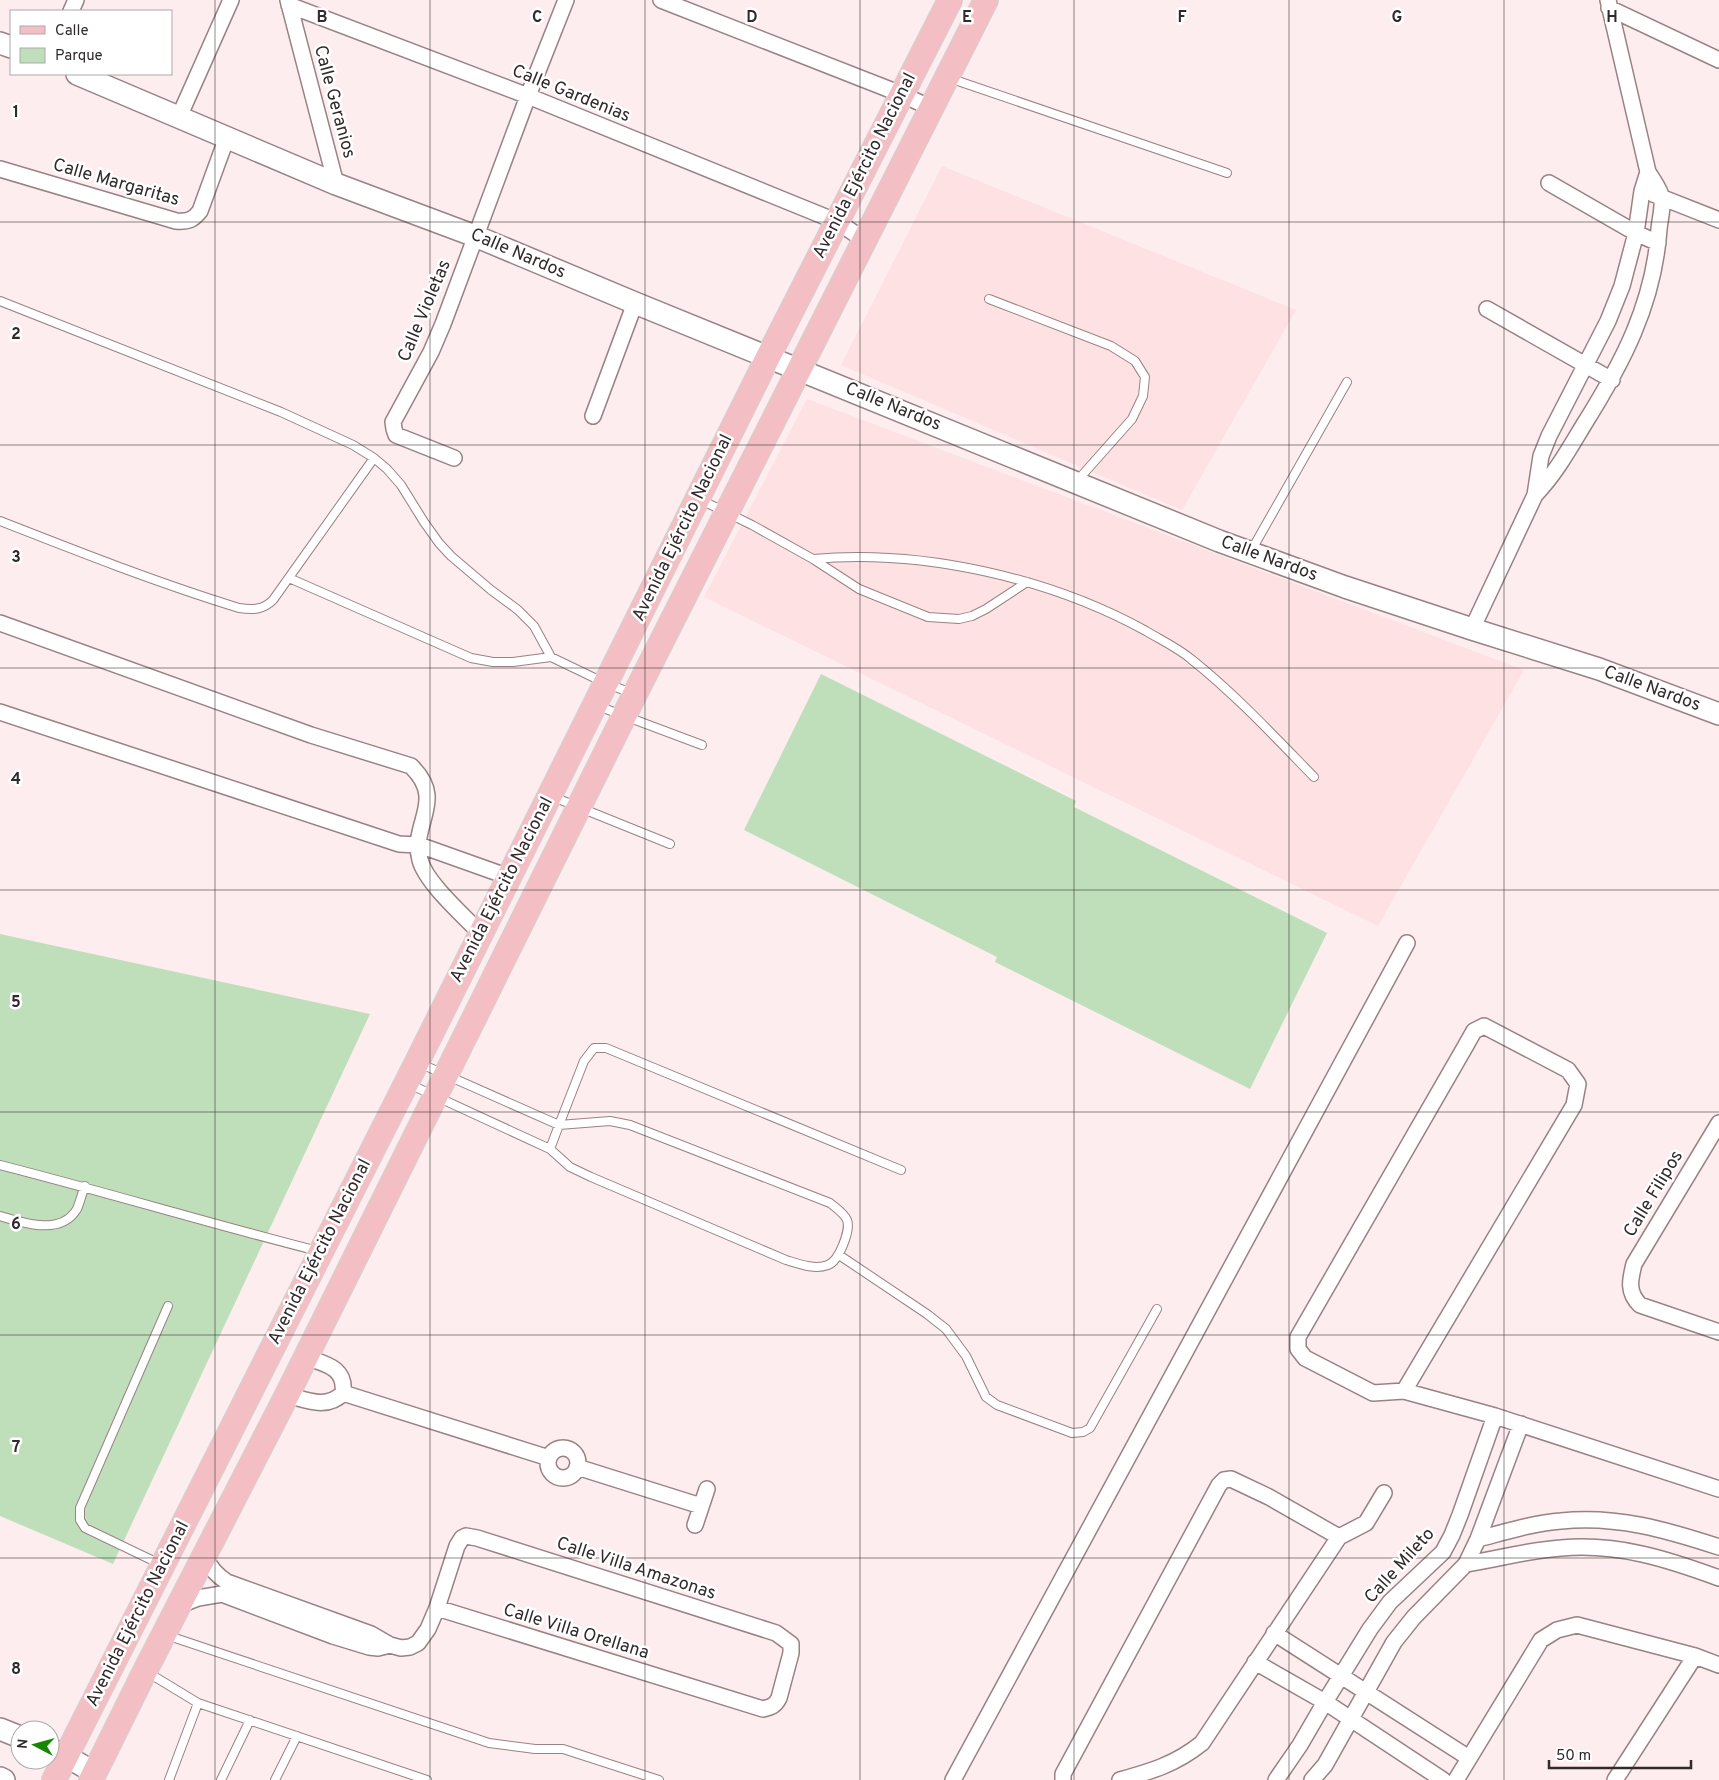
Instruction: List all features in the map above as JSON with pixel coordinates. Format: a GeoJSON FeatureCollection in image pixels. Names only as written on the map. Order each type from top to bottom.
{"type":"FeatureCollection","features":[{"type":"Feature","properties":{"kind":"main road","name":"Avenida Ejército Nacional"},"geometry":{"type":"LineString","coordinates":[[60,1749],[162,1565],[417,1062],[697,498],[950,0]]}},
{"type":"Feature","properties":{"kind":"main road","name":"Avenida Ejército Nacional"},"geometry":{"type":"LineString","coordinates":[[93,1776],[287,1395],[634,694],[986,0]]}},
{"type":"Feature","properties":{"kind":"street"},"geometry":{"type":"LineString","coordinates":[[179,117],[231,0]]}},
{"type":"Feature","properties":{"kind":"street","name":"Calle Violetas"},"geometry":{"type":"LineString","coordinates":[[454,458],[396,435],[393,422],[431,352],[566,0]]}},
{"type":"Feature","properties":{"kind":"street"},"geometry":{"type":"LineString","coordinates":[[661,0],[901,94],[931,108]]}},
{"type":"Feature","properties":{"kind":"street","name":"Calle Gardenias"},"geometry":{"type":"LineString","coordinates":[[288,2],[528,96],[838,222],[864,240]]}},
{"type":"Feature","properties":{"kind":"street","name":"Calle Geranios"},"geometry":{"type":"LineString","coordinates":[[288,2],[336,184]]}},
{"type":"Feature","properties":{"kind":"street"},"geometry":{"type":"LineString","coordinates":[[1608,4],[1719,60]]}},
{"type":"Feature","properties":{"kind":"street"},"geometry":{"type":"LineString","coordinates":[[1535,495],[1560,464],[1612,380],[1644,308],[1658,243],[1662,197],[1648,172],[1608,4]]}},
{"type":"Feature","properties":{"kind":"street","name":"Calle Nardos"},"geometry":{"type":"LineString","coordinates":[[79,75],[336,184],[475,236],[1250,552],[1472,629],[1599,669],[1719,714]]}},
{"type":"Feature","properties":{"kind":"street","name":"Calle Margaritas"},"geometry":{"type":"LineString","coordinates":[[0,169],[176,221],[190,221],[196,218],[200,211],[227,137]]}},
{"type":"Feature","properties":{"kind":"street"},"geometry":{"type":"LineString","coordinates":[[1472,629],[1535,495],[1541,456],[1608,321],[1622,286],[1636,233],[1642,191],[1648,172]]}},
{"type":"Feature","properties":{"kind":"street"},"geometry":{"type":"LineString","coordinates":[[1549,183],[1636,233],[1658,243]]}},
{"type":"Feature","properties":{"kind":"street"},"geometry":{"type":"LineString","coordinates":[[1642,191],[1719,220]]}},
{"type":"Feature","properties":{"kind":"street"},"geometry":{"type":"LineString","coordinates":[[593,416],[636,303]]}},
{"type":"Feature","properties":{"kind":"street"},"geometry":{"type":"LineString","coordinates":[[1487,309],[1612,380]]}},
{"type":"Feature","properties":{"kind":"street"},"geometry":{"type":"LineString","coordinates":[[0,623],[312,735],[411,766],[421,776],[428,796],[419,844],[420,861],[436,888],[481,934]]}},
{"type":"Feature","properties":{"kind":"street"},"geometry":{"type":"LineString","coordinates":[[0,712],[399,844],[419,844],[509,877]]}},
{"type":"Feature","properties":{"kind":"street"},"geometry":{"type":"LineString","coordinates":[[953,1780],[1407,943]]}},
{"type":"Feature","properties":{"kind":"street"},"geometry":{"type":"LineString","coordinates":[[1404,1391],[1574,1104],[1578,1084],[1568,1070],[1484,1026],[1474,1031],[1298,1337],[1298,1349],[1306,1358],[1374,1393],[1404,1391],[1495,1416],[1719,1489]]}},
{"type":"Feature","properties":{"kind":"street","name":"Calle Filipos"},"geometry":{"type":"LineString","coordinates":[[1719,1123],[1634,1264],[1630,1288],[1633,1298],[1640,1305],[1719,1332]]}},
{"type":"Feature","properties":{"kind":"street"},"geometry":{"type":"LineString","coordinates":[[305,1356],[327,1364],[340,1374],[343,1393]]}},
{"type":"Feature","properties":{"kind":"street"},"geometry":{"type":"LineString","coordinates":[[287,1395],[319,1403],[334,1400],[343,1393]]}},
{"type":"Feature","properties":{"kind":"street"},"geometry":{"type":"LineString","coordinates":[[343,1393],[548,1458]]}},
{"type":"Feature","properties":{"kind":"street","name":"Calle Mileto"},"geometry":{"type":"LineString","coordinates":[[1276,1780],[1300,1745],[1370,1629],[1390,1602],[1443,1552],[1460,1515],[1495,1416]]}},
{"type":"Feature","properties":{"kind":"street"},"geometry":{"type":"LineString","coordinates":[[1312,1780],[1324,1765],[1403,1629],[1466,1564],[1478,1539],[1520,1424]]}},
{"type":"Feature","properties":{"kind":"street"},"geometry":{"type":"LineString","coordinates":[[567,1448],[574,1453],[577,1459],[577,1467],[570,1476],[558,1477],[549,1470],[548,1458],[553,1451],[567,1448]]}},
{"type":"Feature","properties":{"kind":"street"},"geometry":{"type":"LineString","coordinates":[[577,1467],[701,1506]]}},
{"type":"Feature","properties":{"kind":"street"},"geometry":{"type":"LineString","coordinates":[[1063,1780],[1063,1774],[1067,1766],[1219,1485],[1224,1480],[1231,1479],[1269,1497],[1339,1537]]}},
{"type":"Feature","properties":{"kind":"street"},"geometry":{"type":"LineString","coordinates":[[695,1525],[707,1489]]}},
{"type":"Feature","properties":{"kind":"street"},"geometry":{"type":"LineString","coordinates":[[1120,1780],[1156,1769],[1186,1756],[1202,1743],[1339,1537],[1366,1522],[1384,1493]]}},
{"type":"Feature","properties":{"kind":"street"},"geometry":{"type":"LineString","coordinates":[[1478,1539],[1560,1521],[1603,1520],[1655,1527],[1719,1547]]}},
{"type":"Feature","properties":{"kind":"street","name":"Calle Villa Amazonas"},"geometry":{"type":"LineString","coordinates":[[436,1608],[457,1546],[462,1538],[466,1536],[487,1540],[776,1633],[791,1644],[791,1653],[779,1698],[771,1707]]}},
{"type":"Feature","properties":{"kind":"street"},"geometry":{"type":"LineString","coordinates":[[1466,1564],[1562,1548],[1601,1547],[1646,1554],[1719,1578]]}},
{"type":"Feature","properties":{"kind":"street"},"geometry":{"type":"LineString","coordinates":[[205,1557],[224,1588]]}},
{"type":"Feature","properties":{"kind":"street"},"geometry":{"type":"LineString","coordinates":[[180,1605],[224,1588],[336,1629],[369,1647],[378,1648],[390,1646],[410,1647],[418,1643],[428,1629],[436,1608]]}},
{"type":"Feature","properties":{"kind":"street","name":"Calle Villa Orellana"},"geometry":{"type":"LineString","coordinates":[[436,1608],[751,1706],[763,1709],[771,1707]]}},
{"type":"Feature","properties":{"kind":"street"},"geometry":{"type":"LineString","coordinates":[[1456,1780],[1541,1640],[1557,1630],[1577,1625],[1694,1656],[1719,1665]]}},
{"type":"Feature","properties":{"kind":"street"},"geometry":{"type":"LineString","coordinates":[[1274,1633],[1469,1758]]}},
{"type":"Feature","properties":{"kind":"street"},"geometry":{"type":"LineString","coordinates":[[1616,1780],[1694,1656]]}},
{"type":"Feature","properties":{"kind":"street"},"geometry":{"type":"LineString","coordinates":[[1255,1662],[1351,1718],[1443,1780]]}},
{"type":"Feature","properties":{"kind":"street"},"geometry":{"type":"LineString","coordinates":[[60,1754],[93,1776]]}},
{"type":"Feature","properties":{"kind":"street"},"geometry":{"type":"LineString","coordinates":[[0,1778],[4,1780]]}},
{"type":"Feature","properties":{"kind":"lane"},"geometry":{"type":"LineString","coordinates":[[947,77],[1227,172]]}},
{"type":"Feature","properties":{"kind":"lane"},"geometry":{"type":"LineString","coordinates":[[989,299],[1111,346],[1135,361],[1145,377],[1143,396],[1132,419],[1075,482]]}},
{"type":"Feature","properties":{"kind":"lane"},"geometry":{"type":"LineString","coordinates":[[0,301],[281,412],[353,445],[374,458],[388,469],[401,485],[424,522],[451,556],[518,610],[534,626],[550,656]]}},
{"type":"Feature","properties":{"kind":"lane"},"geometry":{"type":"LineString","coordinates":[[1250,552],[1347,382]]}},
{"type":"Feature","properties":{"kind":"lane"},"geometry":{"type":"LineString","coordinates":[[0,521],[114,566],[239,608],[252,610],[267,606],[374,458]]}},
{"type":"Feature","properties":{"kind":"lane"},"geometry":{"type":"LineString","coordinates":[[697,498],[813,559],[859,589],[928,617],[944,620],[972,616],[986,609],[1026,582]]}},
{"type":"Feature","properties":{"kind":"lane"},"geometry":{"type":"LineString","coordinates":[[813,559],[866,556],[966,568],[1026,582],[1081,600],[1123,619],[1190,658],[1259,722],[1314,777]]}},
{"type":"Feature","properties":{"kind":"lane"},"geometry":{"type":"LineString","coordinates":[[289,578],[471,658],[493,662],[513,662],[550,656],[605,683],[634,694]]}},
{"type":"Feature","properties":{"kind":"lane"},"geometry":{"type":"LineString","coordinates":[[594,705],[702,745]]}},
{"type":"Feature","properties":{"kind":"lane"},"geometry":{"type":"LineString","coordinates":[[550,795],[670,844]]}},
{"type":"Feature","properties":{"kind":"lane"},"geometry":{"type":"LineString","coordinates":[[550,1150],[584,1062],[594,1048],[606,1048],[901,1170]]}},
{"type":"Feature","properties":{"kind":"lane"},"geometry":{"type":"LineString","coordinates":[[406,1083],[439,1085],[559,1125],[610,1121],[630,1125],[830,1203],[841,1211],[847,1221],[846,1234],[839,1255],[830,1264],[817,1267],[786,1260],[591,1177],[570,1167],[550,1150],[439,1085],[417,1062]]}},
{"type":"Feature","properties":{"kind":"lane"},"geometry":{"type":"LineString","coordinates":[[0,1165],[85,1186],[320,1252]]}},
{"type":"Feature","properties":{"kind":"lane"},"geometry":{"type":"LineString","coordinates":[[0,1216],[37,1226],[63,1222],[76,1210],[85,1186]]}},
{"type":"Feature","properties":{"kind":"lane"},"geometry":{"type":"LineString","coordinates":[[839,1255],[927,1314],[946,1329],[966,1356],[986,1397],[997,1405],[1072,1433],[1083,1432],[1090,1428],[1157,1309]]}},
{"type":"Feature","properties":{"kind":"lane"},"geometry":{"type":"LineString","coordinates":[[162,1565],[85,1528],[80,1520],[80,1508],[168,1306]]}},
{"type":"Feature","properties":{"kind":"lane"},"geometry":{"type":"LineString","coordinates":[[164,1634],[489,1743],[535,1749],[564,1749],[659,1780]]}},
{"type":"Feature","properties":{"kind":"lane"},"geometry":{"type":"LineString","coordinates":[[145,1671],[198,1703],[427,1780]]}},
{"type":"Feature","properties":{"kind":"lane"},"geometry":{"type":"LineString","coordinates":[[169,1780],[198,1703]]}},
{"type":"Feature","properties":{"kind":"lane"},"geometry":{"type":"LineString","coordinates":[[221,1780],[250,1720]]}},
{"type":"Feature","properties":{"kind":"lane"},"geometry":{"type":"LineString","coordinates":[[275,1780],[297,1736]]}},
{"type":"Feature","properties":{"kind":"shaded area"},"geometry":{"type":"Polygon","coordinates":[[[942,166],[1296,310],[1182,510],[841,365],[942,166]]]}},
{"type":"Feature","properties":{"kind":"shaded area"},"geometry":{"type":"Polygon","coordinates":[[[807,399],[1524,670],[1378,926],[704,597],[807,399]]]}},
{"type":"Feature","properties":{"kind":"green space"},"geometry":{"type":"Polygon","coordinates":[[[821,674],[1076,801],[1074,807],[1327,933],[1250,1089],[995,962],[997,957],[744,830],[821,674]]]}},
{"type":"Feature","properties":{"kind":"green space"},"geometry":{"type":"Polygon","coordinates":[[[0,934],[370,1014],[113,1564],[0,1516],[0,934]]]}}]}
